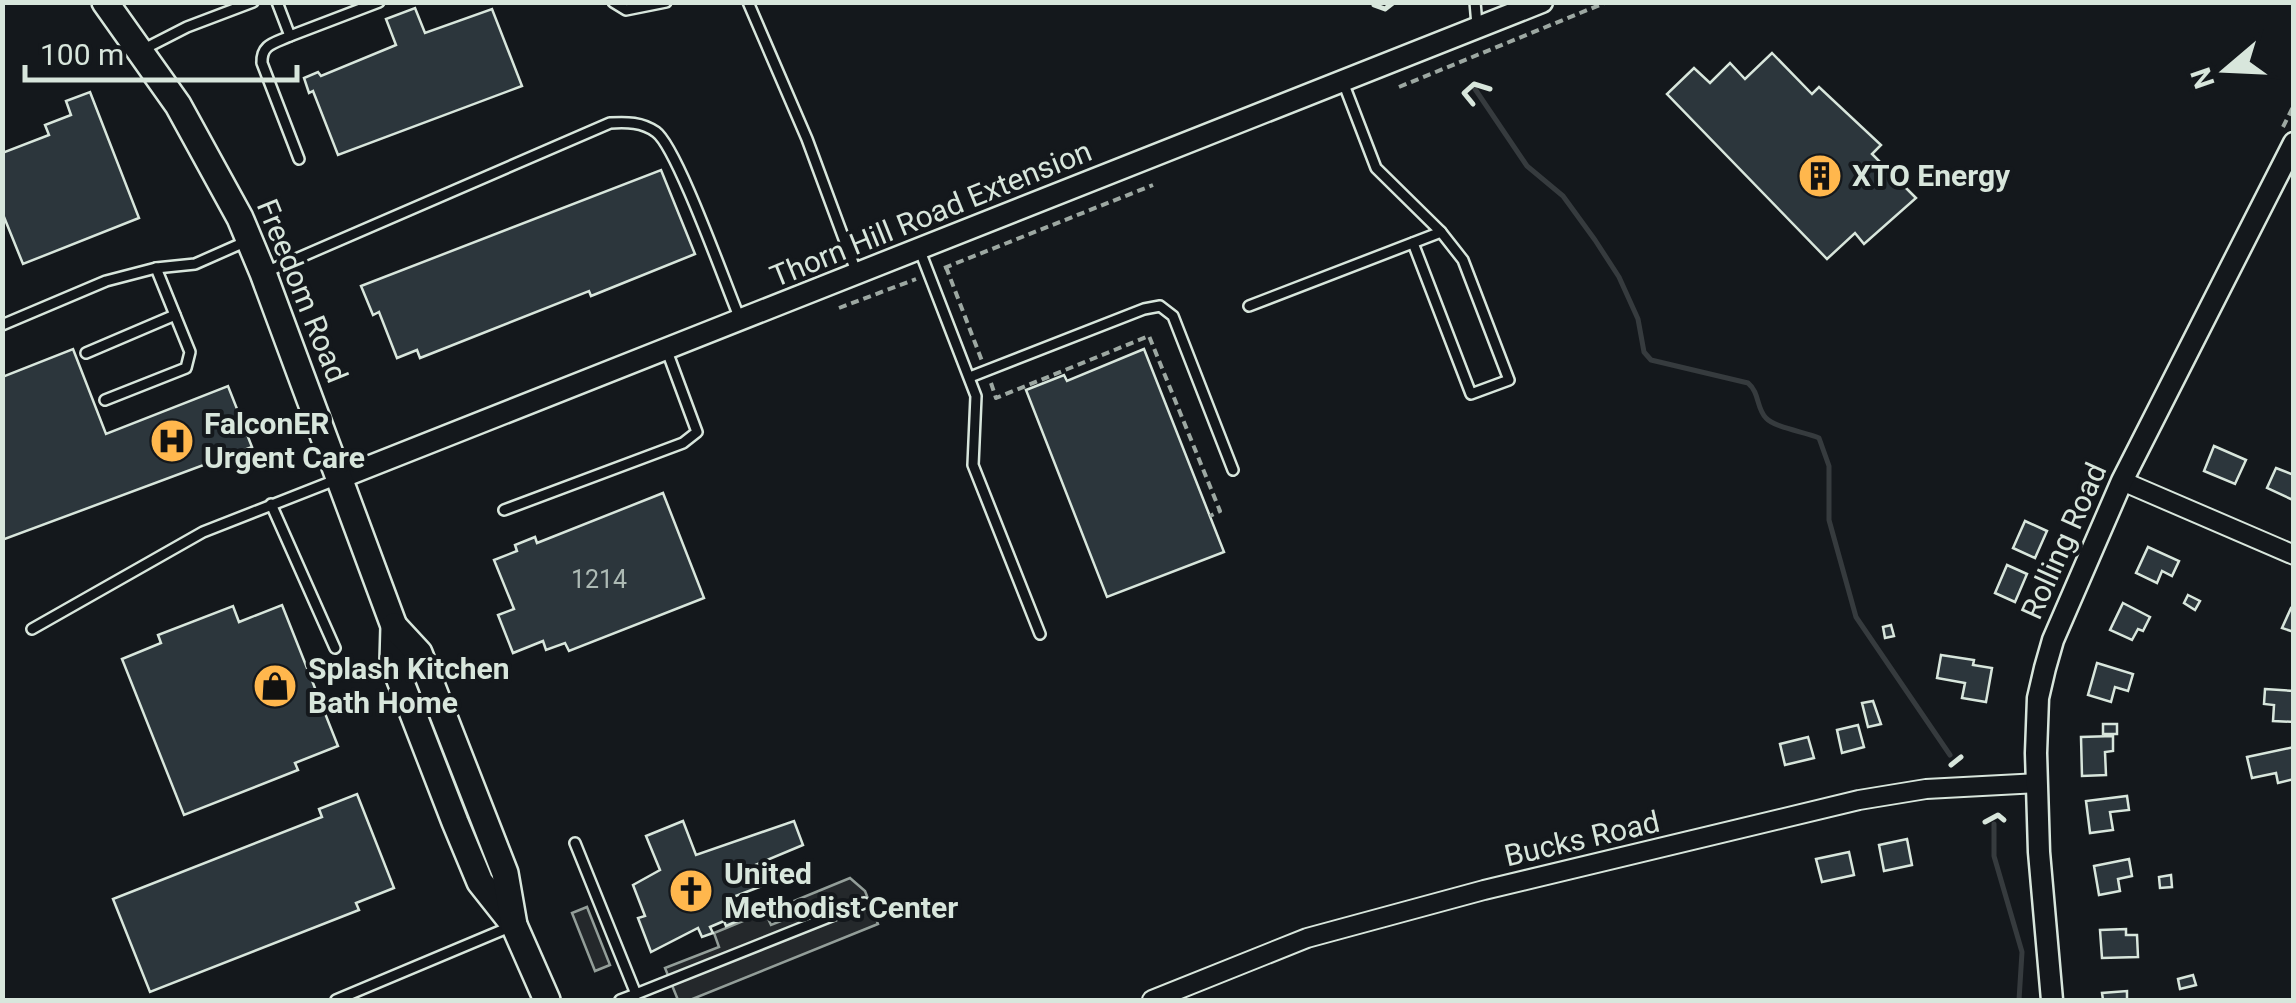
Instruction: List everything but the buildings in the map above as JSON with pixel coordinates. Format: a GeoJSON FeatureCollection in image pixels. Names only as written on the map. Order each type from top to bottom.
{"type":"FeatureCollection","features":[{"type":"Feature","properties":{"kind":"main road","name":"Freedom Road"},"geometry":{"type":"LineString","coordinates":[[104,2],[142,51],[204,150],[250,240],[394,626],[393,662],[448,806],[480,882],[514,924],[546,1000]]}},
{"type":"Feature","properties":{"kind":"street","name":"Thorn Hill Road Extension"},"geometry":{"type":"LineString","coordinates":[[340,478],[1542,2]]}},
{"type":"Feature","properties":{"kind":"street","name":"Rolling Road"},"geometry":{"type":"LineString","coordinates":[[2052,1000],[2037,783],[2036,724],[2045,668],[2122,482],[2294,142]]}},
{"type":"Feature","properties":{"kind":"street"},"geometry":{"type":"LineString","coordinates":[[2122,482],[2294,555]]}},
{"type":"Feature","properties":{"kind":"street","name":"Bucks Road"},"geometry":{"type":"LineString","coordinates":[[1164,998],[1306,938],[1484,890],[1859,800],[1926,789],[2037,783]]}},
{"type":"Feature","properties":{"kind":"lane"},"geometry":{"type":"LineString","coordinates":[[142,51],[187,27],[252,2]]}},
{"type":"Feature","properties":{"kind":"lane"},"geometry":{"type":"LineString","coordinates":[[277,2],[290,36]]}},
{"type":"Feature","properties":{"kind":"lane"},"geometry":{"type":"LineString","coordinates":[[299,159],[262,62],[266,47],[379,2]]}},
{"type":"Feature","properties":{"kind":"lane"},"geometry":{"type":"LineString","coordinates":[[613,2],[626,10],[666,2]]}},
{"type":"Feature","properties":{"kind":"lane"},"geometry":{"type":"LineString","coordinates":[[748,2],[807,140],[858,275]]}},
{"type":"Feature","properties":{"kind":"lane"},"geometry":{"type":"LineString","coordinates":[[1475,2],[1478,28]]}},
{"type":"Feature","properties":{"kind":"lane"},"geometry":{"type":"LineString","coordinates":[[1343,82],[1376,168],[1441,232],[1463,260],[1509,380],[1471,394],[1414,243]]}},
{"type":"Feature","properties":{"kind":"lane"},"geometry":{"type":"LineString","coordinates":[[263,273],[610,123],[634,122],[658,133],[674,158],[741,322]]}},
{"type":"Feature","properties":{"kind":"lane"},"geometry":{"type":"LineString","coordinates":[[1249,306],[1441,232]]}},
{"type":"Feature","properties":{"kind":"lane"},"geometry":{"type":"LineString","coordinates":[[2,325],[106,281],[156,268],[195,264],[250,240]]}},
{"type":"Feature","properties":{"kind":"lane"},"geometry":{"type":"LineString","coordinates":[[920,250],[976,396],[974,464],[1040,634]]}},
{"type":"Feature","properties":{"kind":"lane"},"geometry":{"type":"LineString","coordinates":[[105,400],[186,368],[190,352],[156,268]]}},
{"type":"Feature","properties":{"kind":"lane"},"geometry":{"type":"LineString","coordinates":[[970,378],[1160,306],[1173,316],[1233,470]]}},
{"type":"Feature","properties":{"kind":"lane"},"geometry":{"type":"LineString","coordinates":[[86,352],[175,315]]}},
{"type":"Feature","properties":{"kind":"lane"},"geometry":{"type":"LineString","coordinates":[[504,510],[682,442],[698,432],[667,351]]}},
{"type":"Feature","properties":{"kind":"lane"},"geometry":{"type":"LineString","coordinates":[[32,628],[203,532],[340,478]]}},
{"type":"Feature","properties":{"kind":"lane"},"geometry":{"type":"LineString","coordinates":[[271,504],[335,648]]}},
{"type":"Feature","properties":{"kind":"lane"},"geometry":{"type":"LineString","coordinates":[[575,843],[636,994]]}},
{"type":"Feature","properties":{"kind":"lane"},"geometry":{"type":"LineString","coordinates":[[620,1000],[864,904]]}},
{"type":"Feature","properties":{"kind":"lane"},"geometry":{"type":"LineString","coordinates":[[336,1000],[514,924]]}},
{"type":"Feature","properties":{"kind":"path"},"geometry":{"type":"LineString","coordinates":[[1398,87],[1608,2]]}},
{"type":"Feature","properties":{"kind":"path"},"geometry":{"type":"LineString","coordinates":[[840,308],[1153,184]]}},
{"type":"Feature","properties":{"kind":"path"},"geometry":{"type":"LineString","coordinates":[[946,267],[996,398],[1149,336],[1220,511],[1210,516]]}},
{"type":"Feature","properties":{"kind":"shaded area"},"geometry":{"type":"Polygon","coordinates":[[[850,878],[865,891],[878,924],[690,1000],[678,1000],[665,968],[719,947],[714,933],[765,912],[771,925],[799,914],[794,901],[850,878]]]}},
{"type":"Feature","properties":{"kind":"shaded area"},"geometry":{"type":"Polygon","coordinates":[[[587,907],[610,965],[595,971],[572,913],[587,907]]]}},
{"type":"Feature","properties":{"kind":"waterway"},"geometry":{"type":"LineString","coordinates":[[1475,89],[1527,166],[1563,196],[1595,240],[1619,277],[1638,319],[1644,352],[1651,360],[1748,383],[1770,421],[1819,438],[1829,466],[1829,520],[1856,617],[1950,755]]}},
{"type":"Feature","properties":{"kind":"waterway"},"geometry":{"type":"LineString","coordinates":[[1994,824],[1994,856],[2022,952],[2019,1000]]}},
{"type":"Feature","properties":{"kind":"wall"},"geometry":{"type":"LineString","coordinates":[[1374,5],[1385,9],[1394,2]]}},
{"type":"Feature","properties":{"kind":"wall"},"geometry":{"type":"LineString","coordinates":[[1473,104],[1464,93],[1474,84],[1490,89]]}},
{"type":"Feature","properties":{"kind":"wall"},"geometry":{"type":"LineString","coordinates":[[1951,765],[1961,757]]}},
{"type":"Feature","properties":{"kind":"wall"},"geometry":{"type":"LineString","coordinates":[[1985,822],[1998,815],[2004,820]]}},
{"type":"Feature","properties":{"kind":"place","name":"XTO Energy"},"geometry":{"type":"Point","coordinates":[1820,176]}},
{"type":"Feature","properties":{"kind":"place","name":"FalconER Urgent Care"},"geometry":{"type":"Point","coordinates":[172,441]}},
{"type":"Feature","properties":{"kind":"place","name":"Splash Kitchen Bath Home"},"geometry":{"type":"Point","coordinates":[275,686]}},
{"type":"Feature","properties":{"kind":"place","name":"United Methodist Center"},"geometry":{"type":"Point","coordinates":[691,891]}}]}
